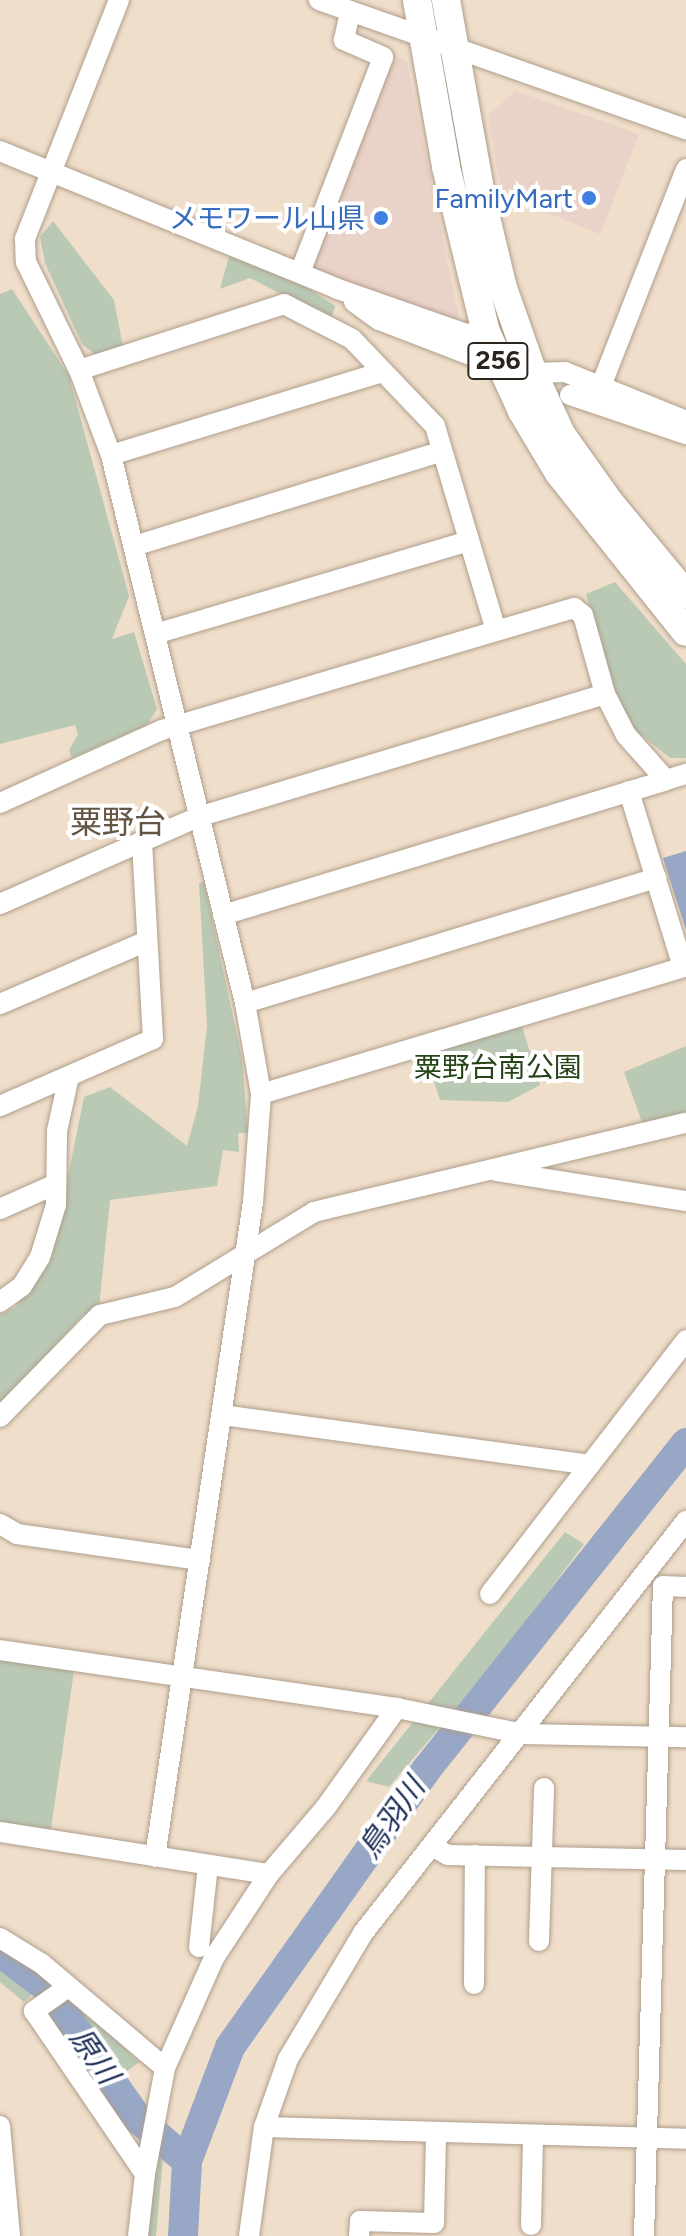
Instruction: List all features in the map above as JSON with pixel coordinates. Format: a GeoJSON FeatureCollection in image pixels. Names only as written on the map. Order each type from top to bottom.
{"type":"FeatureCollection","features":[{"type":"Feature","properties":{"kind":"highway","name":"256"},"geometry":{"type":"LineString","coordinates":[[417,0],[479,344],[559,473],[686,632]]}},
{"type":"Feature","properties":{"kind":"highway","name":"256"},"geometry":{"type":"LineString","coordinates":[[446,0],[500,274],[533,373],[561,434],[610,503],[686,595]]}},
{"type":"Feature","properties":{"kind":"street"},"geometry":{"type":"LineString","coordinates":[[119,0],[25,239],[26,262],[79,370],[111,455],[245,1003],[261,1094],[244,1254],[222,1415],[155,1857]]}},
{"type":"Feature","properties":{"kind":"street"},"geometry":{"type":"LineString","coordinates":[[319,0],[686,129]]}},
{"type":"Feature","properties":{"kind":"street"},"geometry":{"type":"LineString","coordinates":[[301,270],[383,57],[344,40],[350,12]]}},
{"type":"Feature","properties":{"kind":"street"},"geometry":{"type":"LineString","coordinates":[[0,151],[301,270],[335,288],[466,334],[479,344]]}},
{"type":"Feature","properties":{"kind":"street"},"geometry":{"type":"LineString","coordinates":[[601,386],[686,169]]}},
{"type":"Feature","properties":{"kind":"street"},"geometry":{"type":"LineString","coordinates":[[79,370],[284,304],[352,339],[435,426],[496,630]]}},
{"type":"Feature","properties":{"kind":"street"},"geometry":{"type":"LineString","coordinates":[[111,455],[383,372]]}},
{"type":"Feature","properties":{"kind":"street"},"geometry":{"type":"LineString","coordinates":[[533,373],[565,372],[686,421]]}},
{"type":"Feature","properties":{"kind":"street"},"geometry":{"type":"LineString","coordinates":[[570,395],[686,434]]}},
{"type":"Feature","properties":{"kind":"street"},"geometry":{"type":"LineString","coordinates":[[134,546],[442,451]]}},
{"type":"Feature","properties":{"kind":"street"},"geometry":{"type":"LineString","coordinates":[[155,634],[469,541]]}},
{"type":"Feature","properties":{"kind":"street"},"geometry":{"type":"LineString","coordinates":[[0,803],[175,726],[574,608],[583,615],[605,694],[626,735],[676,777]]}},
{"type":"Feature","properties":{"kind":"street"},"geometry":{"type":"LineString","coordinates":[[0,904],[198,817],[605,694]]}},
{"type":"Feature","properties":{"kind":"street"},"geometry":{"type":"LineString","coordinates":[[223,915],[676,777]]}},
{"type":"Feature","properties":{"kind":"street"},"geometry":{"type":"LineString","coordinates":[[261,1094],[683,967],[629,791]]}},
{"type":"Feature","properties":{"kind":"street"},"geometry":{"type":"LineString","coordinates":[[0,1106],[153,1039],[142,842]]}},
{"type":"Feature","properties":{"kind":"street"},"geometry":{"type":"LineString","coordinates":[[245,1003],[656,878]]}},
{"type":"Feature","properties":{"kind":"street"},"geometry":{"type":"LineString","coordinates":[[0,1004],[147,941]]}},
{"type":"Feature","properties":{"kind":"street"},"geometry":{"type":"LineString","coordinates":[[0,1302],[22,1286],[40,1257],[56,1205],[57,1131],[69,1076]]}},
{"type":"Feature","properties":{"kind":"street"},"geometry":{"type":"LineString","coordinates":[[0,1417],[100,1315],[175,1297],[314,1212],[686,1123]]}},
{"type":"Feature","properties":{"kind":"street"},"geometry":{"type":"LineString","coordinates":[[484,1170],[686,1201]]}},
{"type":"Feature","properties":{"kind":"street"},"geometry":{"type":"LineString","coordinates":[[0,1209],[56,1184]]}},
{"type":"Feature","properties":{"kind":"street"},"geometry":{"type":"LineString","coordinates":[[490,1594],[686,1340]]}},
{"type":"Feature","properties":{"kind":"street"},"geometry":{"type":"LineString","coordinates":[[222,1415],[590,1465]]}},
{"type":"Feature","properties":{"kind":"street"},"geometry":{"type":"LineString","coordinates":[[249,2236],[264,2127],[288,2059],[363,1933],[686,1521]]}},
{"type":"Feature","properties":{"kind":"street"},"geometry":{"type":"LineString","coordinates":[[0,1524],[17,1534],[200,1560]]}},
{"type":"Feature","properties":{"kind":"street"},"geometry":{"type":"LineString","coordinates":[[644,2236],[663,1586],[653,1563]]}},
{"type":"Feature","properties":{"kind":"street"},"geometry":{"type":"LineString","coordinates":[[663,1586],[686,1587]]}},
{"type":"Feature","properties":{"kind":"street"},"geometry":{"type":"LineString","coordinates":[[0,1650],[403,1710],[519,1733],[686,1737]]}},
{"type":"Feature","properties":{"kind":"street"},"geometry":{"type":"LineString","coordinates":[[138,2236],[148,2149],[158,2115],[165,2068],[214,1958],[269,1874],[403,1710]]}},
{"type":"Feature","properties":{"kind":"street"},"geometry":{"type":"LineString","coordinates":[[539,1941],[539,1857],[544,1788]]}},
{"type":"Feature","properties":{"kind":"street"},"geometry":{"type":"LineString","coordinates":[[0,1832],[269,1874]]}},
{"type":"Feature","properties":{"kind":"street"},"geometry":{"type":"LineString","coordinates":[[433,1847],[448,1855],[686,1860]]}},
{"type":"Feature","properties":{"kind":"street"},"geometry":{"type":"LineString","coordinates":[[474,1984],[475,1855]]}},
{"type":"Feature","properties":{"kind":"street"},"geometry":{"type":"LineString","coordinates":[[199,1947],[208,1865]]}},
{"type":"Feature","properties":{"kind":"street"},"geometry":{"type":"LineString","coordinates":[[0,1938],[165,2068]]}},
{"type":"Feature","properties":{"kind":"street"},"geometry":{"type":"LineString","coordinates":[[64,1990],[34,2011],[145,2174]]}},
{"type":"Feature","properties":{"kind":"street"},"geometry":{"type":"LineString","coordinates":[[0,2126],[10,2236]]}},
{"type":"Feature","properties":{"kind":"street"},"geometry":{"type":"LineString","coordinates":[[264,2127],[686,2139]]}},
{"type":"Feature","properties":{"kind":"street"},"geometry":{"type":"LineString","coordinates":[[359,2236],[360,2221],[434,2223],[436,2133]]}},
{"type":"Feature","properties":{"kind":"street"},"geometry":{"type":"LineString","coordinates":[[531,2225],[533,2135]]}},
{"type":"Feature","properties":{"kind":"shaded area","name":"メモワール山県"},"geometry":{"type":"Polygon","coordinates":[[[392,53],[407,62],[459,319],[450,321],[312,268],[310,253],[392,53]]]}},
{"type":"Feature","properties":{"kind":"shaded area"},"geometry":{"type":"Polygon","coordinates":[[[516,91],[639,134],[600,234],[502,194],[488,115],[516,91]]]}},
{"type":"Feature","properties":{"kind":"green space"},"geometry":{"type":"Polygon","coordinates":[[[53,221],[114,300],[123,347],[97,356],[82,344],[45,263],[40,237],[53,221]]]}},
{"type":"Feature","properties":{"kind":"green space"},"geometry":{"type":"Polygon","coordinates":[[[231,249],[284,272],[335,306],[331,320],[250,278],[220,289],[231,249]]]}},
{"type":"Feature","properties":{"kind":"green space"},"geometry":{"type":"Polygon","coordinates":[[[12,289],[69,376],[129,596],[112,639],[134,632],[157,709],[147,725],[72,758],[69,750],[78,734],[75,725],[0,744],[0,294],[12,289]]]}},
{"type":"Feature","properties":{"kind":"green space"},"geometry":{"type":"Polygon","coordinates":[[[615,582],[686,664],[686,758],[670,758],[635,730],[608,680],[586,594],[615,582]]]}},
{"type":"Feature","properties":{"kind":"green space"},"geometry":{"type":"Polygon","coordinates":[[[204,882],[242,1058],[248,1133],[238,1133],[239,1152],[223,1150],[217,1186],[110,1200],[99,1308],[82,1316],[0,1405],[0,1315],[16,1307],[52,1256],[84,1097],[110,1087],[187,1146],[198,1106],[207,1026],[199,883],[204,882]]]}},
{"type":"Feature","properties":{"kind":"green space","name":"粟野台南公園"},"geometry":{"type":"Polygon","coordinates":[[[521,1023],[540,1085],[508,1102],[440,1100],[425,1055],[521,1023]]]}},
{"type":"Feature","properties":{"kind":"green space"},"geometry":{"type":"Polygon","coordinates":[[[686,1046],[686,1115],[643,1125],[624,1072],[686,1046]]]}},
{"type":"Feature","properties":{"kind":"green space"},"geometry":{"type":"Polygon","coordinates":[[[565,1532],[584,1544],[497,1660],[389,1787],[366,1781],[565,1532]]]}},
{"type":"Feature","properties":{"kind":"green space"},"geometry":{"type":"Polygon","coordinates":[[[0,1660],[74,1671],[51,1829],[0,1822],[0,1660]]]}},
{"type":"Feature","properties":{"kind":"green space"},"geometry":{"type":"Polygon","coordinates":[[[0,1964],[36,1990],[24,2002],[0,1982],[0,1964]]]}},
{"type":"Feature","properties":{"kind":"green space"},"geometry":{"type":"Polygon","coordinates":[[[66,2001],[76,2001],[139,2062],[122,2075],[66,2001]]]}},
{"type":"Feature","properties":{"kind":"green space"},"geometry":{"type":"Polygon","coordinates":[[[158,2148],[163,2157],[156,2236],[147,2236],[158,2148]]]}},
{"type":"Feature","properties":{"kind":"water"},"geometry":{"type":"Polygon","coordinates":[[[686,851],[686,930],[663,858],[686,851]]]}},
{"type":"Feature","properties":{"kind":"waterway","name":"鳥羽川"},"geometry":{"type":"LineString","coordinates":[[183,2236],[187,2161],[230,2047],[426,1770],[686,1443]]}},
{"type":"Feature","properties":{"kind":"waterway","name":"原川"},"geometry":{"type":"LineString","coordinates":[[0,1952],[46,1987],[137,2118],[187,2161]]}},
{"type":"Feature","properties":{"kind":"place","name":"FamilyMart"},"geometry":{"type":"Point","coordinates":[589,198]}},
{"type":"Feature","properties":{"kind":"place","name":"メモワール山県"},"geometry":{"type":"Point","coordinates":[381,218]}},
{"type":"Feature","properties":{"kind":"district","name":"粟野台"},"geometry":{"type":"Point","coordinates":[118,822]}}]}
